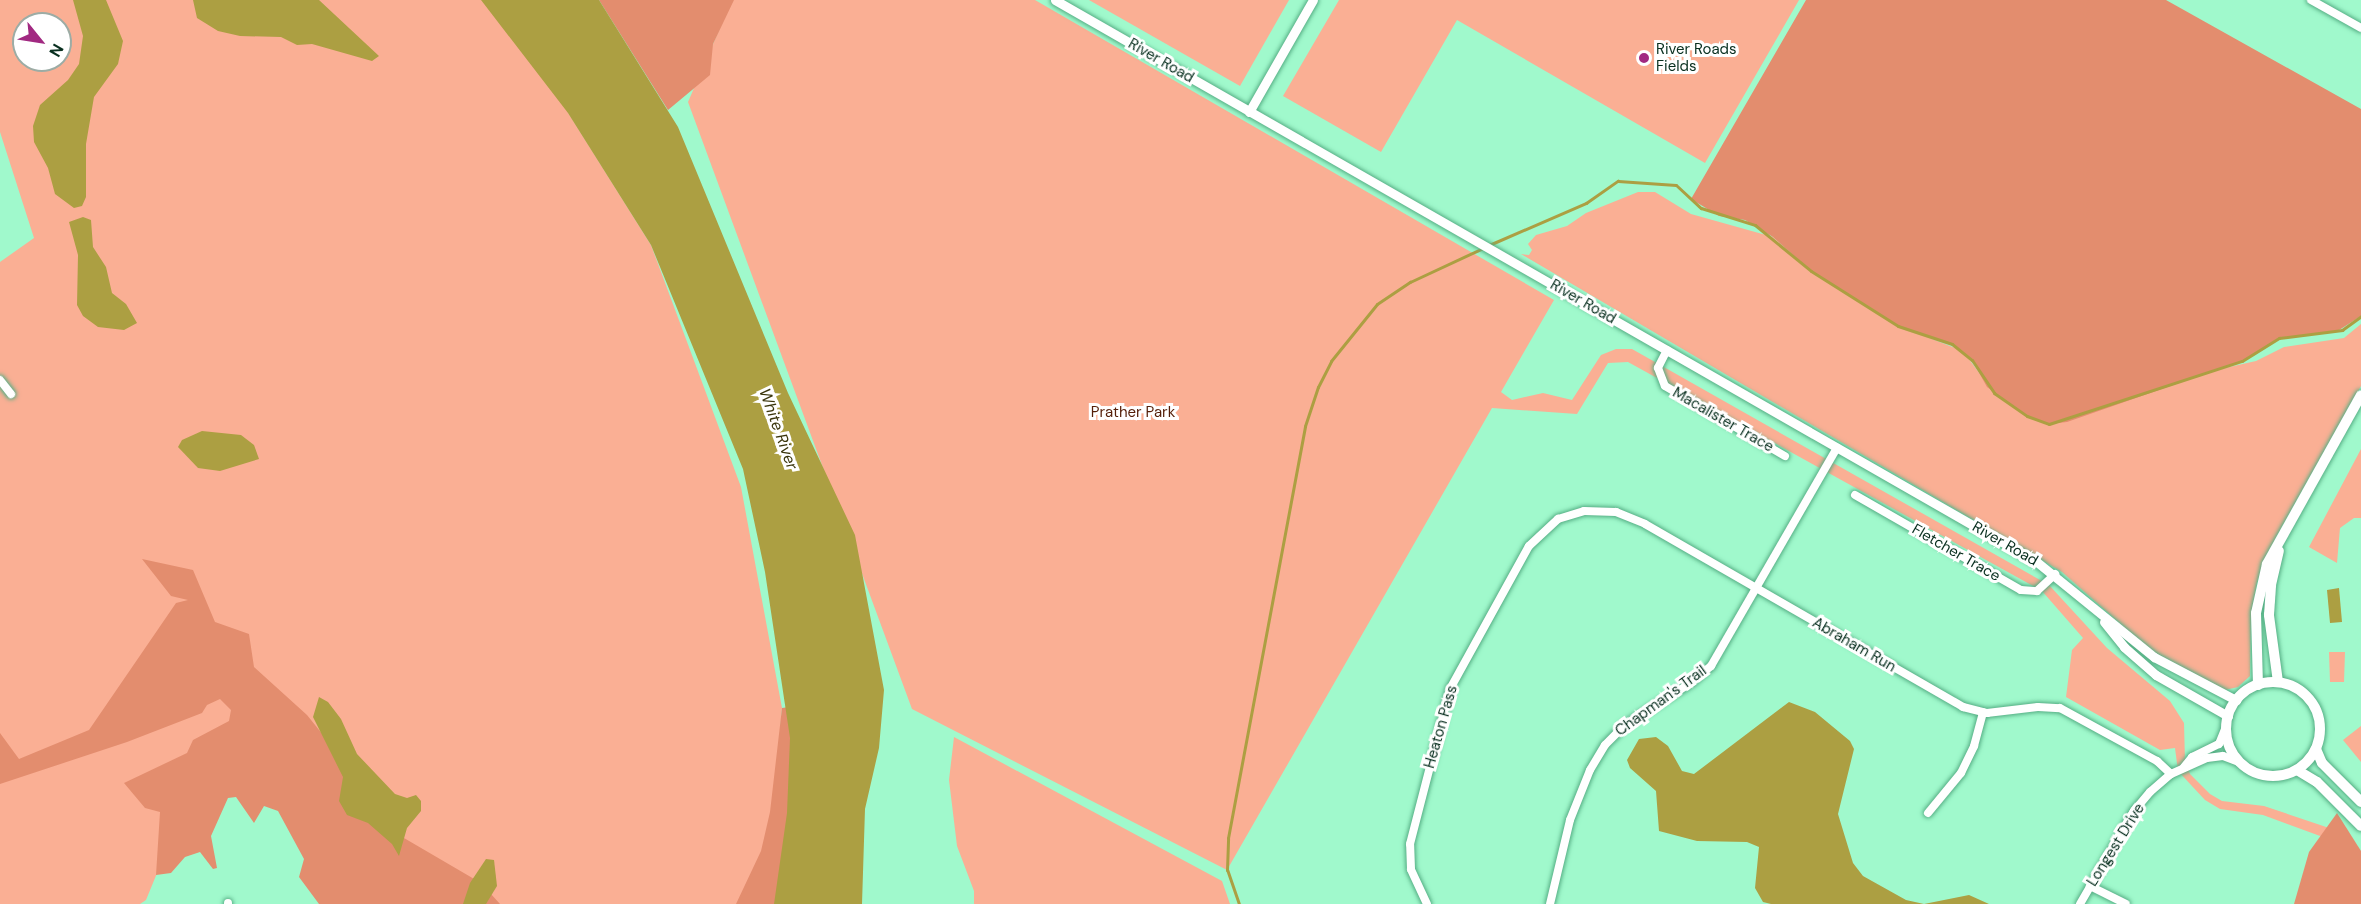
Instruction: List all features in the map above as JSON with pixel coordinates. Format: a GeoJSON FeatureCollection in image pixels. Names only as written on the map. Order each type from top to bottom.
{"type":"FeatureCollection","features":[{"type":"Feature","properties":{"kind":"main road"},"geometry":{"type":"LineString","coordinates":[[2258,685],[2255,631],[2259,596],[2267,564],[2361,395]]}},
{"type":"Feature","properties":{"kind":"main road"},"geometry":{"type":"LineString","coordinates":[[2277,682],[2271,646],[2270,595],[2286,528]]}},
{"type":"Feature","properties":{"kind":"main road"},"geometry":{"type":"LineString","coordinates":[[2316,749],[2297,770],[2280,776],[2262,775],[2239,762],[2229,746],[2227,722],[2236,700],[2258,685],[2277,682],[2302,692],[2314,705],[2320,722],[2316,749],[2322,763],[2361,802]]}},
{"type":"Feature","properties":{"kind":"main road"},"geometry":{"type":"LineString","coordinates":[[2297,770],[2317,782],[2361,826]]}},
{"type":"Feature","properties":{"kind":"street","name":"River Road"},"geometry":{"type":"LineString","coordinates":[[1055,0],[2055,574],[2102,617],[2162,662],[2236,700]]}},
{"type":"Feature","properties":{"kind":"street"},"geometry":{"type":"LineString","coordinates":[[1249,112],[1313,0]]}},
{"type":"Feature","properties":{"kind":"street"},"geometry":{"type":"LineString","coordinates":[[2311,0],[2361,28]]}},
{"type":"Feature","properties":{"kind":"street","name":"Macalister Trace"},"geometry":{"type":"LineString","coordinates":[[1667,350],[1658,368],[1665,387],[1785,456]]}},
{"type":"Feature","properties":{"kind":"street"},"geometry":{"type":"LineString","coordinates":[[0,380],[10,394]]}},
{"type":"Feature","properties":{"kind":"street","name":"Chapman's Trail"},"geometry":{"type":"LineString","coordinates":[[1550,904],[1563,841],[1590,770],[1605,745],[1625,725],[1702,675],[1720,652],[1837,448]]}},
{"type":"Feature","properties":{"kind":"street","name":"Fletcher Trace"},"geometry":{"type":"LineString","coordinates":[[1855,495],[2021,590],[2037,591],[2055,574]]}},
{"type":"Feature","properties":{"kind":"street","name":"Abraham Run"},"geometry":{"type":"LineString","coordinates":[[1541,532],[1569,514],[1616,512],[1645,524],[1963,707],[1983,712],[2038,706],[2060,708],[2157,761],[2171,774]]}},
{"type":"Feature","properties":{"kind":"street","name":"Heaton Pass"},"geometry":{"type":"LineString","coordinates":[[1427,904],[1411,869],[1410,844],[1450,688],[1494,607],[1541,532]]}},
{"type":"Feature","properties":{"kind":"street","name":"River Road"},"geometry":{"type":"LineString","coordinates":[[2102,617],[2124,647],[2156,675],[2227,722]]}},
{"type":"Feature","properties":{"kind":"street"},"geometry":{"type":"LineString","coordinates":[[1928,813],[1961,773],[1974,746],[1983,712]]}},
{"type":"Feature","properties":{"kind":"street","name":"Longest Drive"},"geometry":{"type":"LineString","coordinates":[[2184,767],[2192,757],[2218,744],[2227,722]]}},
{"type":"Feature","properties":{"kind":"street","name":"Longest Drive"},"geometry":{"type":"LineString","coordinates":[[2080,904],[2134,811],[2171,774],[2215,756],[2239,762]]}},
{"type":"Feature","properties":{"kind":"street"},"geometry":{"type":"LineString","coordinates":[[2090,886],[2126,904]]}},
{"type":"Feature","properties":{"kind":"green space"},"geometry":{"type":"Polygon","coordinates":[[[0,0],[484,0],[549,82],[651,245],[741,487],[782,708],[768,872],[762,904],[432,904],[258,764],[178,822],[146,900],[140,904],[0,904],[0,262],[34,238],[0,132],[0,0]]]}},
{"type":"Feature","properties":{"kind":"green space","name":"Prather Park"},"geometry":{"type":"Polygon","coordinates":[[[732,0],[1035,0],[1554,300],[1501,392],[1512,400],[1543,393],[1572,400],[1601,355],[1616,349],[1632,349],[2049,585],[2107,648],[2170,701],[2184,723],[2185,761],[2190,774],[2210,794],[2222,801],[2264,806],[2341,832],[2331,840],[2263,815],[2220,809],[2205,800],[2178,771],[2175,748],[2160,750],[2066,697],[2072,650],[2083,638],[2042,591],[1628,362],[1608,363],[1577,414],[1492,408],[1227,870],[912,709],[688,102],[732,0]]]}},
{"type":"Feature","properties":{"kind":"green space"},"geometry":{"type":"Polygon","coordinates":[[[1089,0],[1289,0],[1240,86],[1089,0]]]}},
{"type":"Feature","properties":{"kind":"green space","name":"River Roads Fields"},"geometry":{"type":"Polygon","coordinates":[[[1339,0],[1799,0],[1705,163],[1457,20],[1381,152],[1283,96],[1339,0]]]}},
{"type":"Feature","properties":{"kind":"green space"},"geometry":{"type":"Polygon","coordinates":[[[1638,192],[1655,192],[1691,214],[1773,237],[1811,271],[1898,326],[1963,351],[1994,393],[2027,416],[2049,424],[2194,375],[2256,361],[2284,347],[2344,338],[2361,324],[2361,386],[2276,537],[2257,582],[2251,616],[2250,676],[2238,687],[2225,690],[2150,650],[2062,572],[1521,254],[1529,255],[1532,250],[1528,244],[1536,235],[1567,226],[1586,213],[1638,192]]]}},
{"type":"Feature","properties":{"kind":"green space"},"geometry":{"type":"Polygon","coordinates":[[[2361,449],[2361,518],[2354,518],[2340,528],[2337,563],[2309,547],[2361,449]]]}},
{"type":"Feature","properties":{"kind":"green space"},"geometry":{"type":"Polygon","coordinates":[[[2329,652],[2345,652],[2344,682],[2330,682],[2329,652]]]}},
{"type":"Feature","properties":{"kind":"green space"},"geometry":{"type":"Polygon","coordinates":[[[2361,726],[2361,762],[2343,740],[2361,726]]]}},
{"type":"Feature","properties":{"kind":"green space"},"geometry":{"type":"Polygon","coordinates":[[[954,737],[1222,881],[1230,904],[974,904],[974,891],[957,846],[949,780],[954,737]]]}},
{"type":"Feature","properties":{"kind":"shaded area"},"geometry":{"type":"Polygon","coordinates":[[[599,0],[734,0],[713,44],[710,75],[668,110],[599,0]]]}},
{"type":"Feature","properties":{"kind":"shaded area"},"geometry":{"type":"Polygon","coordinates":[[[1806,0],[2166,0],[2361,109],[2361,316],[2336,332],[2279,338],[2242,361],[2067,422],[2049,424],[2027,416],[1987,387],[1972,360],[1952,344],[1898,326],[1811,271],[1773,237],[1745,220],[1719,216],[1691,199],[1806,0]]]}},
{"type":"Feature","properties":{"kind":"shaded area"},"geometry":{"type":"Polygon","coordinates":[[[142,559],[193,570],[215,622],[249,634],[254,667],[307,715],[368,791],[392,831],[481,883],[500,904],[319,904],[299,877],[304,859],[278,811],[264,806],[254,823],[236,797],[228,798],[211,836],[217,868],[213,869],[200,852],[185,857],[171,873],[156,875],[160,812],[145,808],[124,783],[187,753],[193,740],[229,721],[231,710],[220,699],[207,705],[202,713],[127,742],[0,784],[0,733],[19,759],[89,730],[176,603],[188,600],[171,596],[142,559]]]}},
{"type":"Feature","properties":{"kind":"shaded area"},"geometry":{"type":"Polygon","coordinates":[[[804,705],[797,904],[736,904],[761,851],[770,812],[782,708],[804,705]]]}},
{"type":"Feature","properties":{"kind":"shaded area"},"geometry":{"type":"Polygon","coordinates":[[[2337,813],[2361,851],[2361,904],[2294,904],[2309,852],[2337,813]]]}},
{"type":"Feature","properties":{"kind":"water"},"geometry":{"type":"Polygon","coordinates":[[[73,0],[106,0],[123,41],[118,64],[94,97],[86,144],[86,197],[82,206],[74,208],[55,194],[48,168],[34,142],[33,126],[40,105],[68,80],[79,64],[83,36],[73,0]]]}},
{"type":"Feature","properties":{"kind":"water"},"geometry":{"type":"Polygon","coordinates":[[[193,0],[319,0],[379,56],[372,61],[312,44],[297,45],[281,37],[240,36],[218,31],[197,18],[193,0]]]}},
{"type":"Feature","properties":{"kind":"water","name":"White River"},"geometry":{"type":"Polygon","coordinates":[[[481,0],[599,0],[678,127],[788,393],[855,535],[884,690],[879,748],[865,809],[862,904],[774,904],[787,813],[790,738],[765,572],[743,469],[651,245],[568,113],[481,0]]]}},
{"type":"Feature","properties":{"kind":"water"},"geometry":{"type":"Polygon","coordinates":[[[83,217],[91,220],[93,247],[106,267],[112,293],[126,304],[137,323],[124,330],[98,327],[83,316],[77,305],[78,255],[69,222],[83,217]]]}},
{"type":"Feature","properties":{"kind":"water"},"geometry":{"type":"Polygon","coordinates":[[[202,431],[241,435],[254,445],[259,459],[220,471],[198,468],[178,447],[182,440],[202,431]]]}},
{"type":"Feature","properties":{"kind":"water"},"geometry":{"type":"Polygon","coordinates":[[[2339,588],[2342,622],[2330,623],[2327,590],[2339,588]]]}},
{"type":"Feature","properties":{"kind":"water"},"geometry":{"type":"Polygon","coordinates":[[[319,697],[328,702],[341,719],[357,754],[395,794],[407,798],[416,795],[421,801],[421,811],[407,828],[399,856],[392,844],[368,823],[347,815],[339,801],[343,777],[313,717],[319,697]]]}},
{"type":"Feature","properties":{"kind":"water"},"geometry":{"type":"Polygon","coordinates":[[[1789,702],[1815,712],[1850,741],[1854,749],[1838,814],[1853,863],[1863,876],[1906,900],[1924,904],[1771,904],[1763,902],[1755,888],[1759,847],[1747,842],[1697,841],[1659,831],[1656,791],[1630,768],[1627,760],[1639,739],[1656,737],[1668,746],[1682,771],[1694,774],[1789,702]]]}},
{"type":"Feature","properties":{"kind":"water"},"geometry":{"type":"Polygon","coordinates":[[[486,859],[494,860],[497,886],[486,904],[463,904],[470,883],[486,859]]]}},
{"type":"Feature","properties":{"kind":"water"},"geometry":{"type":"Polygon","coordinates":[[[1969,895],[1989,904],[1924,904],[1969,895]]]}},
{"type":"Feature","properties":{"kind":"waterway"},"geometry":{"type":"LineString","coordinates":[[1489,245],[1586,203],[1618,181],[1676,185],[1701,208],[1755,225],[1811,271],[1898,326],[1952,344],[1972,360],[1994,393],[2027,416],[2049,424],[2242,361],[2279,338],[2342,330],[2361,316]]}},
{"type":"Feature","properties":{"kind":"waterway"},"geometry":{"type":"LineString","coordinates":[[1239,904],[1227,870],[1228,838],[1305,426],[1318,387],[1331,361],[1377,304],[1410,282],[1483,248]]}},
{"type":"Feature","properties":{"kind":"place","name":"River Roads Fields"},"geometry":{"type":"Point","coordinates":[1644,58]}}]}
